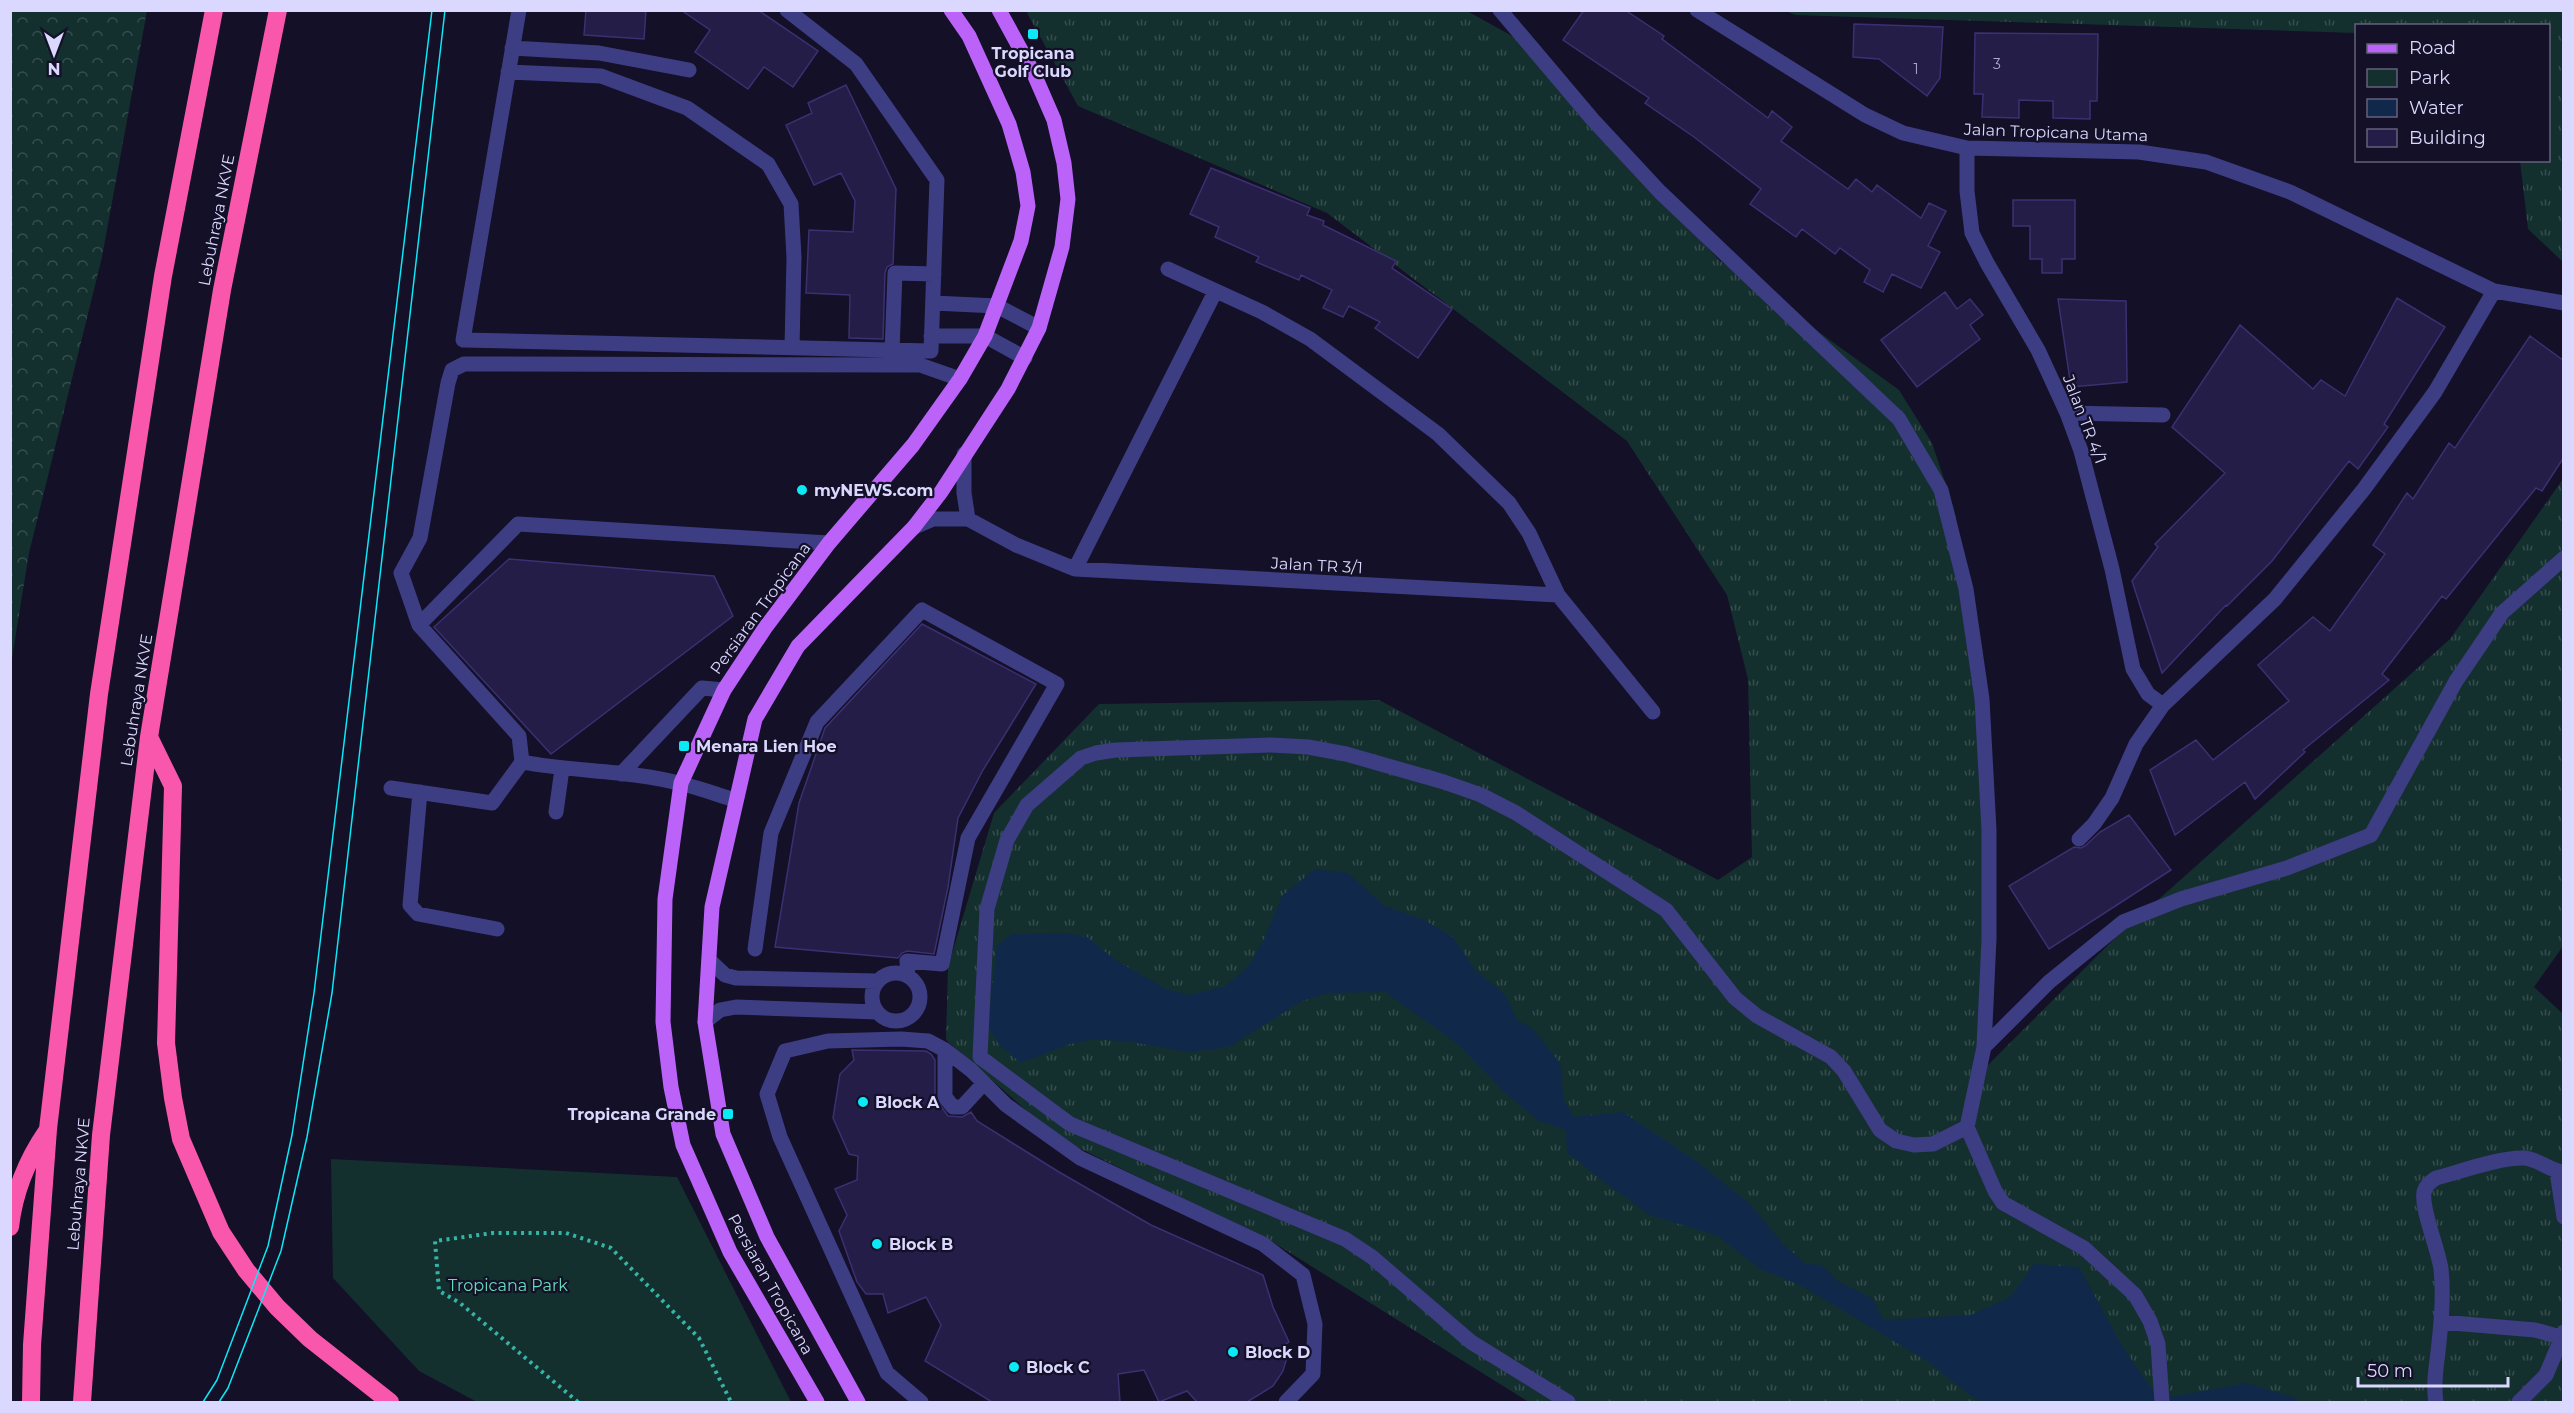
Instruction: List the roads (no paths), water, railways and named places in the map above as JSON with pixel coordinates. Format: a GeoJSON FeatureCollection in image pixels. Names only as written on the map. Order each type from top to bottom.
{"type":"FeatureCollection","features":[{"type":"Feature","properties":{"kind":"highway","name":"Lebuhraya NKVE"},"geometry":{"type":"LineString","coordinates":[[30,1402],[48,1129],[99,694],[163,276],[214,10]]}},
{"type":"Feature","properties":{"kind":"highway","name":"Lebuhraya NKVE"},"geometry":{"type":"LineString","coordinates":[[82,1402],[101,1135],[149,737],[222,290],[278,10]]}},
{"type":"Feature","properties":{"kind":"highway"},"geometry":{"type":"LineString","coordinates":[[149,737],[173,786],[166,1043],[181,1139],[221,1232],[246,1270],[277,1307],[310,1340],[390,1402]]}},
{"type":"Feature","properties":{"kind":"highway"},"geometry":{"type":"LineString","coordinates":[[10,1227],[18,1188],[33,1152],[48,1129]]}},
{"type":"Feature","properties":{"kind":"main road","name":"Persiaran Tropicana"},"geometry":{"type":"LineString","coordinates":[[817,1402],[730,1252],[682,1145],[671,1087],[663,1022],[666,899],[681,783],[724,690],[765,628],[829,543],[913,445],[960,378],[985,336],[1021,241],[1028,206],[1023,172],[1009,124],[969,36],[951,10]]}},
{"type":"Feature","properties":{"kind":"main road","name":"Persiaran Tropicana"},"geometry":{"type":"LineString","coordinates":[[858,1402],[767,1237],[723,1134],[705,1022],[712,907],[755,719],[798,646],[914,527],[941,492],[1008,389],[1039,328],[1062,247],[1068,199],[1064,163],[1054,120],[1034,74],[999,10]]}},
{"type":"Feature","properties":{"kind":"street"},"geometry":{"type":"LineString","coordinates":[[519,10],[463,340],[930,351],[937,180],[856,64],[788,10]]}},
{"type":"Feature","properties":{"kind":"street"},"geometry":{"type":"LineString","coordinates":[[1500,10],[1593,120],[1653,184],[1899,419],[1941,490],[1966,589],[1982,699],[1989,830],[1989,939],[1984,1047],[1967,1127],[1995,1191],[2003,1203],[2084,1248],[2135,1295],[2150,1321],[2158,1344],[2162,1399]]}},
{"type":"Feature","properties":{"kind":"street","name":"Jalan Tropicana Utama"},"geometry":{"type":"LineString","coordinates":[[1697,10],[1865,115],[1903,133],[1967,148],[2139,152],[2206,162],[2290,192],[2494,291],[2564,303]]}},
{"type":"Feature","properties":{"kind":"street"},"geometry":{"type":"LineString","coordinates":[[512,48],[599,53],[689,70]]}},
{"type":"Feature","properties":{"kind":"street"},"geometry":{"type":"LineString","coordinates":[[508,72],[601,76],[687,108],[768,164],[791,204],[794,257],[792,348]]}},
{"type":"Feature","properties":{"kind":"street","name":"Jalan TR 4/1"},"geometry":{"type":"LineString","coordinates":[[1967,148],[1967,191],[1972,233],[2038,350],[2067,413],[2081,451],[2112,569],[2133,669],[2148,694],[2163,705]]}},
{"type":"Feature","properties":{"kind":"street"},"geometry":{"type":"LineString","coordinates":[[1168,269],[1262,312],[1310,339],[1438,434],[1509,503],[1529,533],[1558,595],[1653,712]]}},
{"type":"Feature","properties":{"kind":"street"},"geometry":{"type":"LineString","coordinates":[[892,351],[895,273],[933,274]]}},
{"type":"Feature","properties":{"kind":"street"},"geometry":{"type":"LineString","coordinates":[[1075,569],[1215,291]]}},
{"type":"Feature","properties":{"kind":"street"},"geometry":{"type":"LineString","coordinates":[[2079,839],[2094,824],[2112,798],[2136,744],[2163,705],[2275,599],[2364,489],[2435,392],[2494,291]]}},
{"type":"Feature","properties":{"kind":"street"},"geometry":{"type":"LineString","coordinates":[[933,303],[997,306],[1039,328]]}},
{"type":"Feature","properties":{"kind":"street"},"geometry":{"type":"LineString","coordinates":[[931,336],[985,336],[1025,358]]}},
{"type":"Feature","properties":{"kind":"street"},"geometry":{"type":"LineString","coordinates":[[392,788],[492,803],[522,762],[519,736],[419,625],[401,573],[420,538],[452,370],[464,364],[920,365],[960,378]]}},
{"type":"Feature","properties":{"kind":"street"},"geometry":{"type":"LineString","coordinates":[[2067,413],[2163,415]]}},
{"type":"Feature","properties":{"kind":"street"},"geometry":{"type":"LineString","coordinates":[[914,527],[933,519],[968,519],[964,493],[964,454]]}},
{"type":"Feature","properties":{"kind":"street","name":"Jalan TR 3/1"},"geometry":{"type":"LineString","coordinates":[[968,519],[1016,544],[1075,569],[1558,595]]}},
{"type":"Feature","properties":{"kind":"street"},"geometry":{"type":"LineString","coordinates":[[419,625],[518,524],[829,543]]}},
{"type":"Feature","properties":{"kind":"street"},"geometry":{"type":"LineString","coordinates":[[1984,1047],[2049,981],[2123,922],[2181,899],[2287,868],[2371,835],[2456,681],[2502,613],[2564,558]]}},
{"type":"Feature","properties":{"kind":"street"},"geometry":{"type":"LineString","coordinates":[[755,949],[771,833],[817,722],[922,610],[1057,684],[968,838],[942,964],[908,961],[909,976]]}},
{"type":"Feature","properties":{"kind":"street"},"geometry":{"type":"LineString","coordinates":[[621,774],[702,688],[724,690]]}},
{"type":"Feature","properties":{"kind":"street"},"geometry":{"type":"LineString","coordinates":[[1568,1402],[1471,1342],[1400,1280],[1345,1239],[1070,1124],[980,1057],[987,909],[1007,840],[1027,805],[1081,758],[1116,750],[1271,745],[1308,747],[1346,754],[1481,795],[1516,813],[1666,910],[1735,998],[1757,1016],[1831,1057],[1844,1071],[1880,1130],[1896,1141],[1914,1145],[1933,1144],[1967,1127]]}},
{"type":"Feature","properties":{"kind":"street"},"geometry":{"type":"LineString","coordinates":[[522,762],[681,783],[735,800]]}},
{"type":"Feature","properties":{"kind":"street"},"geometry":{"type":"LineString","coordinates":[[556,812],[562,769]]}},
{"type":"Feature","properties":{"kind":"street"},"geometry":{"type":"LineString","coordinates":[[420,792],[410,905],[418,914],[497,929]]}},
{"type":"Feature","properties":{"kind":"street"},"geometry":{"type":"LineString","coordinates":[[709,960],[724,975],[736,978],[877,981],[892,973],[909,976],[915,981],[921,997],[915,1013],[900,1021],[883,1018],[877,1012],[871,997],[877,981]]}},
{"type":"Feature","properties":{"kind":"street"},"geometry":{"type":"LineString","coordinates":[[705,1022],[720,1010],[736,1007],[877,1012]]}},
{"type":"Feature","properties":{"kind":"street"},"geometry":{"type":"LineString","coordinates":[[900,1021],[901,1039]]}},
{"type":"Feature","properties":{"kind":"street"},"geometry":{"type":"LineString","coordinates":[[921,1402],[887,1373],[780,1137],[767,1094],[785,1051],[828,1041],[901,1039],[928,1041],[945,1050],[1006,1105],[1080,1158],[1263,1244],[1303,1275],[1315,1324],[1313,1374],[1286,1402]]}},
{"type":"Feature","properties":{"kind":"street"},"geometry":{"type":"LineString","coordinates":[[945,1050],[945,1097],[952,1107],[962,1107],[984,1083]]}},
{"type":"Feature","properties":{"kind":"street"},"geometry":{"type":"LineString","coordinates":[[2436,1402],[2434,1381],[2441,1322],[2439,1256],[2424,1202],[2424,1191],[2428,1184],[2436,1178],[2513,1159],[2537,1161],[2560,1172],[2564,1218]]}},
{"type":"Feature","properties":{"kind":"street"},"geometry":{"type":"LineString","coordinates":[[2441,1322],[2535,1330],[2562,1335],[2546,1375],[2519,1402]]}},
{"type":"Feature","properties":{"kind":"water"},"geometry":{"type":"Polygon","coordinates":[[[1315,869],[1348,873],[1385,906],[1424,920],[1453,937],[1475,970],[1505,994],[1517,1020],[1533,1029],[1560,1063],[1564,1101],[1574,1117],[1623,1112],[1695,1160],[1751,1205],[1783,1244],[1806,1264],[1822,1265],[1838,1281],[1873,1299],[1883,1320],[1971,1315],[2010,1297],[2034,1264],[2079,1267],[2122,1346],[2159,1399],[2246,1383],[2292,1397],[2300,1402],[1985,1402],[1974,1398],[1927,1361],[1800,1285],[1760,1269],[1718,1236],[1650,1215],[1567,1152],[1566,1130],[1539,1121],[1504,1092],[1458,1044],[1385,992],[1329,993],[1302,1001],[1229,1047],[1188,1052],[1131,1042],[1097,1039],[1070,1044],[1021,1063],[999,1045],[988,1025],[997,945],[1013,934],[1065,933],[1087,937],[1114,959],[1164,988],[1189,995],[1226,986],[1249,966],[1264,939],[1282,896],[1315,869]]]}},
{"type":"Feature","properties":{"kind":"tram line"},"geometry":{"type":"LineString","coordinates":[[203,1402],[217,1380],[268,1246],[292,1135],[314,993],[432,10]]}},
{"type":"Feature","properties":{"kind":"tram line"},"geometry":{"type":"LineString","coordinates":[[219,1402],[228,1388],[281,1251],[307,1137],[332,993],[445,10]]}},
{"type":"Feature","properties":{"kind":"place","name":"Tropicana Golf Club"},"geometry":{"type":"Point","coordinates":[1033,34]}},
{"type":"Feature","properties":{"kind":"place","name":"myNEWS.com"},"geometry":{"type":"Point","coordinates":[802,490]}},
{"type":"Feature","properties":{"kind":"place","name":"Menara Lien Hoe"},"geometry":{"type":"Point","coordinates":[684,746]}},
{"type":"Feature","properties":{"kind":"place","name":"Block A"},"geometry":{"type":"Point","coordinates":[863,1102]}},
{"type":"Feature","properties":{"kind":"place","name":"Tropicana Grande"},"geometry":{"type":"Point","coordinates":[728,1114]}},
{"type":"Feature","properties":{"kind":"place","name":"Block B"},"geometry":{"type":"Point","coordinates":[877,1244]}},
{"type":"Feature","properties":{"kind":"place","name":"Block D"},"geometry":{"type":"Point","coordinates":[1233,1352]}},
{"type":"Feature","properties":{"kind":"place","name":"Block C"},"geometry":{"type":"Point","coordinates":[1014,1367]}},
{"type":"Feature","properties":{"kind":"park label","name":"Tropicana Park"},"geometry":{"type":"Point","coordinates":[508,1285]}}]}
